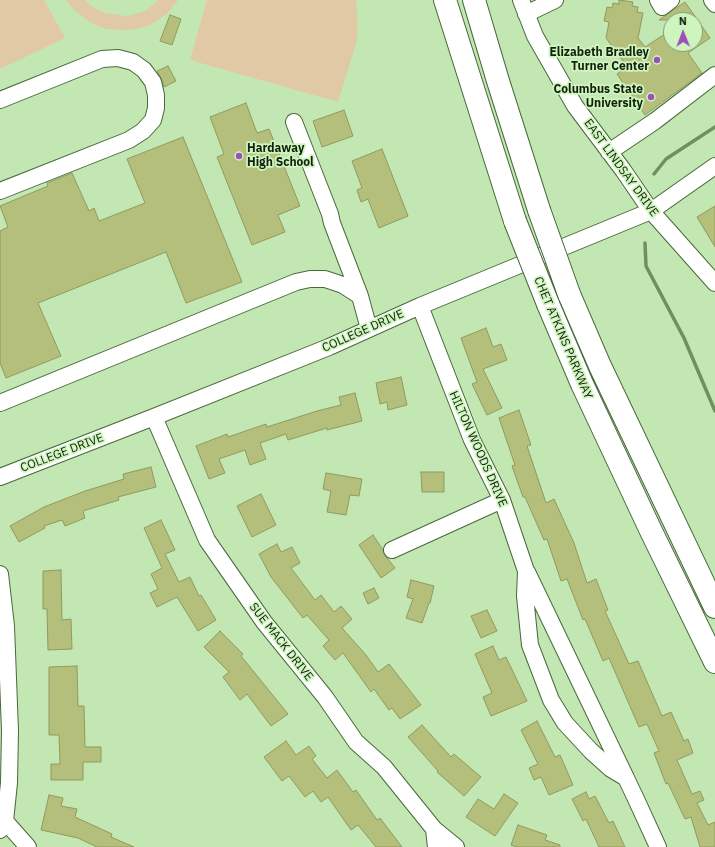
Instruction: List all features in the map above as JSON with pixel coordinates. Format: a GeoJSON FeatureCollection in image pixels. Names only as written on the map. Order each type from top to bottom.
{"type":"FeatureCollection","features":[{"type":"Feature","properties":{"kind":"highway","name":"CHET ATKINS PARKWAY"},"geometry":{"type":"LineString","coordinates":[[445,0],[515,221],[548,304],[582,384],[644,517],[715,662]]}},
{"type":"Feature","properties":{"kind":"highway","name":"CHET ATKINS PARKWAY"},"geometry":{"type":"LineString","coordinates":[[474,0],[539,210],[569,294],[600,366],[715,607]]}},
{"type":"Feature","properties":{"kind":"street"},"geometry":{"type":"LineString","coordinates":[[524,7],[555,0]]}},
{"type":"Feature","properties":{"kind":"street"},"geometry":{"type":"LineString","coordinates":[[658,0],[662,6],[671,0]]}},
{"type":"Feature","properties":{"kind":"street"},"geometry":{"type":"LineString","coordinates":[[712,0],[715,4]]}},
{"type":"Feature","properties":{"kind":"street","name":"EAST LINDSAY DRIVE"},"geometry":{"type":"LineString","coordinates":[[524,7],[535,36],[575,106],[651,211],[715,283]]}},
{"type":"Feature","properties":{"kind":"street"},"geometry":{"type":"LineString","coordinates":[[0,100],[102,59],[118,58],[133,62],[144,70],[152,82],[156,95],[156,108],[153,120],[143,131],[129,140],[0,191]]}},
{"type":"Feature","properties":{"kind":"street"},"geometry":{"type":"LineString","coordinates":[[609,152],[715,75]]}},
{"type":"Feature","properties":{"kind":"street"},"geometry":{"type":"LineString","coordinates":[[294,122],[360,296],[369,329]]}},
{"type":"Feature","properties":{"kind":"street","name":"COLLEGE DRIVE"},"geometry":{"type":"LineString","coordinates":[[0,477],[329,347],[420,306],[651,211],[715,166]]}},
{"type":"Feature","properties":{"kind":"street"},"geometry":{"type":"LineString","coordinates":[[0,403],[296,282],[310,279],[325,279],[343,285],[360,296]]}},
{"type":"Feature","properties":{"kind":"street","name":"HILTON WOODS DRIVE"},"geometry":{"type":"LineString","coordinates":[[420,306],[472,440],[502,500],[526,571],[658,847]]}},
{"type":"Feature","properties":{"kind":"street","name":"SUE MACK DRIVE"},"geometry":{"type":"LineString","coordinates":[[154,417],[207,540],[264,622],[325,697],[356,742],[384,767],[434,829],[456,847]]}},
{"type":"Feature","properties":{"kind":"street"},"geometry":{"type":"LineString","coordinates":[[392,550],[502,500]]}},
{"type":"Feature","properties":{"kind":"street","name":"HILTON WOODS DRIVE"},"geometry":{"type":"LineString","coordinates":[[526,571],[526,596],[530,645],[551,700],[564,723],[591,752],[611,769],[626,778]]}},
{"type":"Feature","properties":{"kind":"street"},"geometry":{"type":"LineString","coordinates":[[0,574],[6,626],[10,716],[9,783],[3,825],[28,847]]}},
{"type":"Feature","properties":{"kind":"street"},"geometry":{"type":"LineString","coordinates":[[434,829],[436,847]]}},
{"type":"Feature","properties":{"kind":"shaded area"},"geometry":{"type":"Polygon","coordinates":[[[0,0],[44,0],[65,38],[0,69],[0,0]]]}},
{"type":"Feature","properties":{"kind":"shaded area"},"geometry":{"type":"Polygon","coordinates":[[[66,0],[85,0],[93,7],[105,13],[126,16],[145,11],[159,0],[178,0],[167,14],[150,25],[137,29],[123,30],[107,29],[93,24],[75,11],[66,0]]]}},
{"type":"Feature","properties":{"kind":"shaded area"},"geometry":{"type":"Polygon","coordinates":[[[207,0],[356,0],[358,25],[356,44],[338,102],[190,60],[207,0]]]}},
{"type":"Feature","properties":{"kind":"building","name":"Elizabeth Bradley Turner Center"},"geometry":{"type":"Polygon","coordinates":[[[619,0],[633,2],[632,6],[638,7],[637,12],[643,13],[638,38],[645,47],[663,35],[663,52],[689,52],[688,53],[702,73],[645,115],[617,74],[627,67],[606,38],[609,22],[604,21],[607,7],[612,8],[613,3],[619,4],[619,0]]]}},
{"type":"Feature","properties":{"kind":"building","name":"Elizabeth Bradley Turner Center"},"geometry":{"type":"Polygon","coordinates":[[[685,2],[692,12],[671,12],[685,2]]]}},
{"type":"Feature","properties":{"kind":"building"},"geometry":{"type":"Polygon","coordinates":[[[170,15],[181,19],[172,45],[160,41],[170,15]]]}},
{"type":"Feature","properties":{"kind":"building","name":"Elizabeth Bradley Turner Center"},"geometry":{"type":"Polygon","coordinates":[[[703,28],[710,38],[703,43],[703,28]]]}},
{"type":"Feature","properties":{"kind":"building"},"geometry":{"type":"Polygon","coordinates":[[[168,66],[176,81],[164,87],[157,71],[168,66]]]}},
{"type":"Feature","properties":{"kind":"building"},"geometry":{"type":"Polygon","coordinates":[[[246,103],[257,133],[269,129],[300,206],[278,215],[285,232],[252,245],[217,157],[224,154],[210,117],[246,103]]]}},
{"type":"Feature","properties":{"kind":"building"},"geometry":{"type":"Polygon","coordinates":[[[344,110],[353,136],[322,147],[313,121],[344,110]]]}},
{"type":"Feature","properties":{"kind":"building"},"geometry":{"type":"Polygon","coordinates":[[[183,137],[242,282],[186,303],[166,252],[38,303],[61,356],[6,378],[0,363],[0,231],[8,227],[0,206],[48,186],[47,183],[72,173],[89,211],[94,208],[99,221],[145,203],[127,159],[183,137]]]}},
{"type":"Feature","properties":{"kind":"building"},"geometry":{"type":"Polygon","coordinates":[[[382,149],[408,216],[379,228],[368,199],[361,202],[357,190],[362,188],[352,161],[382,149]]]}},
{"type":"Feature","properties":{"kind":"building"},"geometry":{"type":"Polygon","coordinates":[[[715,206],[715,247],[697,217],[715,206]]]}},
{"type":"Feature","properties":{"kind":"building"},"geometry":{"type":"Polygon","coordinates":[[[486,328],[493,347],[501,344],[507,360],[483,369],[502,408],[487,415],[472,384],[477,382],[461,338],[486,328]]]}},
{"type":"Feature","properties":{"kind":"building"},"geometry":{"type":"Polygon","coordinates":[[[401,377],[407,405],[388,410],[387,402],[380,404],[376,383],[401,377]]]}},
{"type":"Feature","properties":{"kind":"building"},"geometry":{"type":"Polygon","coordinates":[[[355,393],[362,421],[327,430],[327,428],[288,440],[286,434],[260,443],[266,459],[250,465],[245,450],[219,459],[225,473],[209,479],[196,446],[227,434],[228,437],[266,424],[267,427],[341,405],[339,397],[355,393]]]}},
{"type":"Feature","properties":{"kind":"building"},"geometry":{"type":"Polygon","coordinates":[[[519,410],[531,445],[527,446],[546,503],[554,499],[574,543],[587,583],[596,579],[608,610],[605,611],[629,664],[638,661],[662,716],[671,712],[684,741],[688,739],[693,753],[677,760],[692,794],[700,791],[704,800],[697,803],[708,825],[715,822],[715,847],[700,847],[691,817],[685,819],[668,783],[666,784],[654,753],[659,751],[647,724],[639,727],[609,658],[603,661],[585,619],[583,620],[567,579],[561,581],[547,539],[544,540],[525,497],[523,497],[512,466],[515,465],[499,418],[519,410]]]}},
{"type":"Feature","properties":{"kind":"building"},"geometry":{"type":"Polygon","coordinates":[[[151,467],[156,487],[118,497],[119,500],[83,511],[85,518],[65,526],[62,520],[44,526],[45,528],[19,542],[10,526],[44,507],[85,491],[124,479],[123,474],[151,467]]]}},
{"type":"Feature","properties":{"kind":"building"},"geometry":{"type":"Polygon","coordinates":[[[421,472],[444,472],[444,492],[422,492],[421,472]]]}},
{"type":"Feature","properties":{"kind":"building"},"geometry":{"type":"Polygon","coordinates":[[[326,473],[362,479],[359,496],[350,495],[346,515],[327,512],[331,491],[323,489],[326,473]]]}},
{"type":"Feature","properties":{"kind":"building"},"geometry":{"type":"Polygon","coordinates":[[[261,494],[276,525],[252,537],[237,506],[261,494]]]}},
{"type":"Feature","properties":{"kind":"building"},"geometry":{"type":"Polygon","coordinates":[[[161,520],[175,550],[165,554],[179,582],[190,577],[199,596],[201,595],[216,620],[198,631],[177,597],[157,607],[150,593],[158,589],[151,574],[162,568],[144,528],[161,520]]]}},
{"type":"Feature","properties":{"kind":"building"},"geometry":{"type":"Polygon","coordinates":[[[373,535],[384,554],[395,568],[381,578],[359,545],[373,535]]]}},
{"type":"Feature","properties":{"kind":"building"},"geometry":{"type":"Polygon","coordinates":[[[277,544],[281,552],[292,547],[300,563],[291,568],[315,600],[321,595],[334,612],[341,606],[352,619],[342,628],[366,655],[378,672],[389,664],[421,705],[400,719],[392,708],[389,710],[374,689],[371,692],[343,653],[335,660],[323,646],[329,640],[307,615],[303,618],[271,577],[259,554],[277,544]]]}},
{"type":"Feature","properties":{"kind":"building"},"geometry":{"type":"Polygon","coordinates":[[[61,570],[62,620],[71,619],[72,649],[48,650],[47,609],[43,609],[43,571],[61,570]]]}},
{"type":"Feature","properties":{"kind":"building"},"geometry":{"type":"Polygon","coordinates":[[[411,580],[434,586],[430,603],[422,623],[406,618],[413,599],[407,597],[411,580]]]}},
{"type":"Feature","properties":{"kind":"building"},"geometry":{"type":"Polygon","coordinates":[[[374,588],[379,598],[368,604],[363,593],[374,588]]]}},
{"type":"Feature","properties":{"kind":"building"},"geometry":{"type":"Polygon","coordinates":[[[487,610],[497,631],[481,638],[471,616],[487,610]]]}},
{"type":"Feature","properties":{"kind":"building"},"geometry":{"type":"Polygon","coordinates":[[[220,631],[243,654],[241,656],[288,714],[271,726],[247,694],[240,700],[223,677],[229,672],[204,647],[220,631]]]}},
{"type":"Feature","properties":{"kind":"building"},"geometry":{"type":"Polygon","coordinates":[[[493,646],[499,660],[506,657],[527,701],[491,716],[483,697],[492,693],[475,654],[493,646]]]}},
{"type":"Feature","properties":{"kind":"building"},"geometry":{"type":"Polygon","coordinates":[[[77,666],[78,706],[84,706],[85,747],[101,747],[101,762],[83,762],[83,780],[51,780],[51,764],[60,764],[59,735],[49,735],[49,667],[77,666]]]}},
{"type":"Feature","properties":{"kind":"building"},"geometry":{"type":"Polygon","coordinates":[[[537,721],[555,757],[560,755],[573,785],[549,795],[541,777],[534,780],[529,768],[538,764],[521,730],[537,721]]]}},
{"type":"Feature","properties":{"kind":"building"},"geometry":{"type":"Polygon","coordinates":[[[422,725],[451,757],[454,754],[481,777],[464,796],[437,772],[438,771],[408,737],[422,725]]]}},
{"type":"Feature","properties":{"kind":"building"},"geometry":{"type":"Polygon","coordinates":[[[286,741],[296,755],[309,746],[316,756],[312,759],[327,778],[337,770],[353,792],[356,790],[377,820],[380,818],[402,847],[376,847],[358,825],[351,830],[328,797],[321,802],[313,791],[305,797],[289,776],[282,781],[264,757],[286,741]]]}},
{"type":"Feature","properties":{"kind":"building"},"geometry":{"type":"Polygon","coordinates":[[[586,792],[589,799],[595,796],[609,823],[613,821],[625,847],[599,847],[586,819],[583,821],[572,799],[586,792]]]}},
{"type":"Feature","properties":{"kind":"building"},"geometry":{"type":"Polygon","coordinates":[[[504,794],[518,803],[495,836],[466,817],[478,799],[494,809],[504,794]]]}},
{"type":"Feature","properties":{"kind":"building"},"geometry":{"type":"Polygon","coordinates":[[[49,795],[63,798],[61,806],[77,809],[75,817],[112,834],[111,837],[134,847],[97,847],[78,838],[41,830],[49,795]]]}},
{"type":"Feature","properties":{"kind":"building"},"geometry":{"type":"Polygon","coordinates":[[[518,825],[547,835],[545,840],[560,845],[560,847],[517,847],[511,845],[518,825]]]}},
{"type":"Feature","properties":{"kind":"waterway"},"geometry":{"type":"LineString","coordinates":[[654,174],[666,159],[715,127]]}},
{"type":"Feature","properties":{"kind":"waterway"},"geometry":{"type":"LineString","coordinates":[[645,243],[646,266],[684,338],[715,411]]}},
{"type":"Feature","properties":{"kind":"place","name":"Elizabeth Bradley Turner Center"},"geometry":{"type":"Point","coordinates":[657,60]}},
{"type":"Feature","properties":{"kind":"place","name":"Columbus State University"},"geometry":{"type":"Point","coordinates":[651,97]}},
{"type":"Feature","properties":{"kind":"place","name":"Hardaway High School"},"geometry":{"type":"Point","coordinates":[239,156]}}]}
